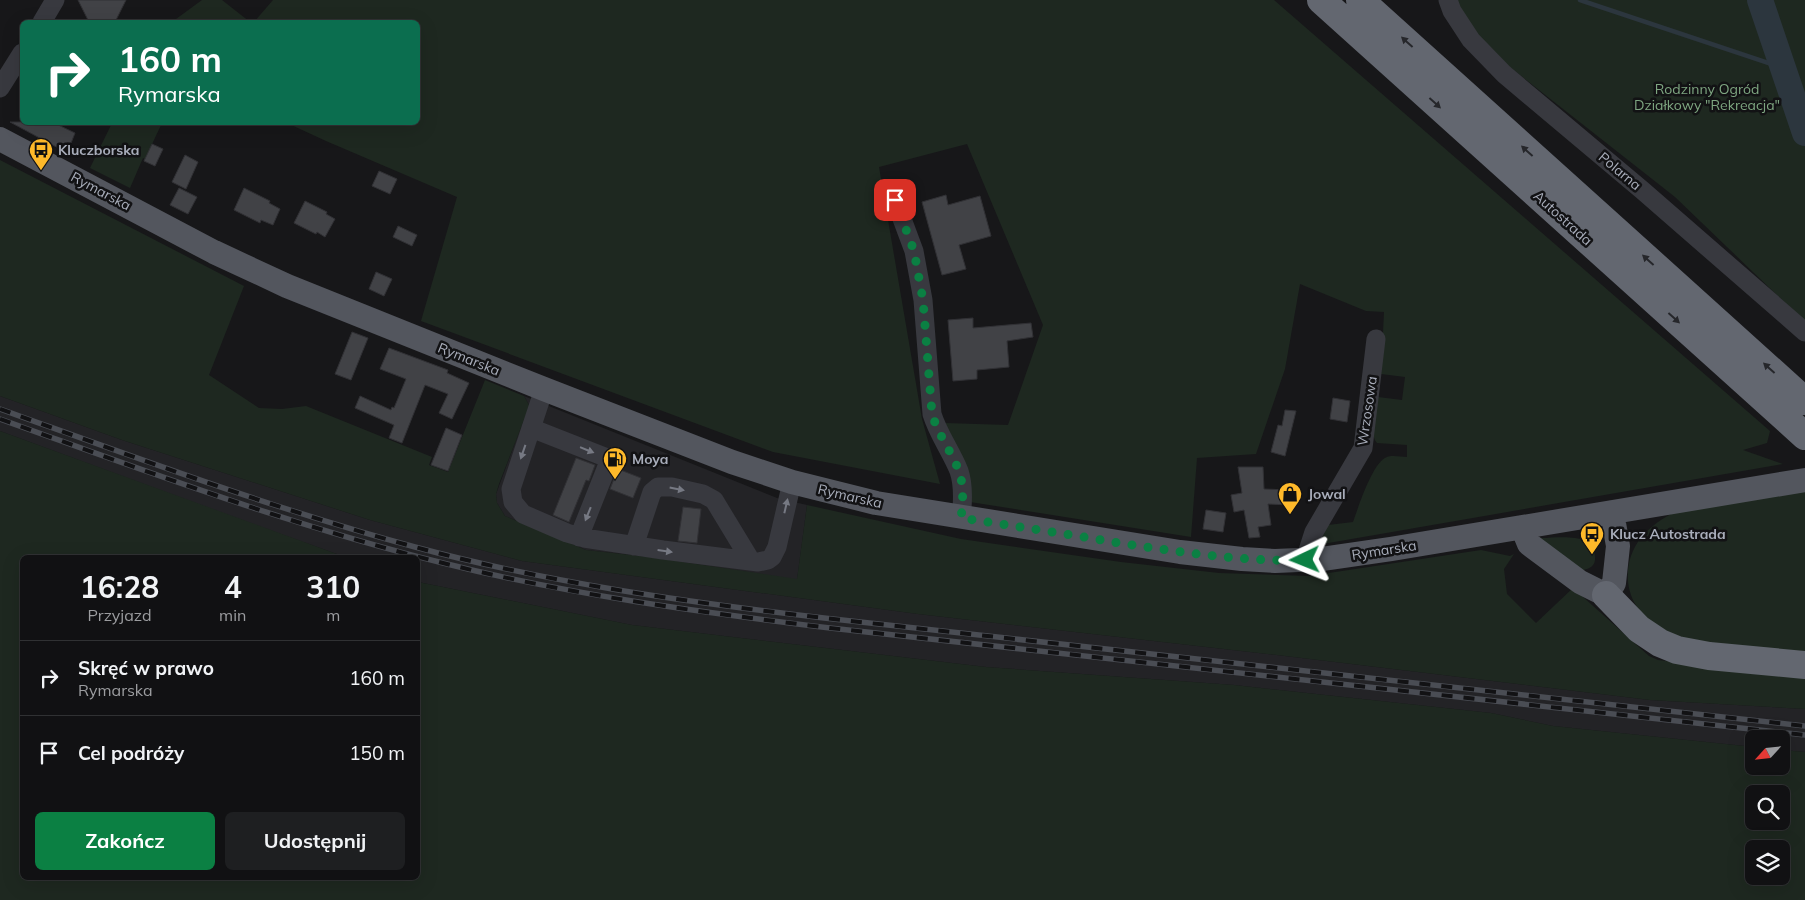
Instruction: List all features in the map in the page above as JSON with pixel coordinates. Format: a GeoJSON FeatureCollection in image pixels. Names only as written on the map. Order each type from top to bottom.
{"type":"FeatureCollection","features":[{"type":"Feature","properties":{"kind":"highway","name":"Autostrada"},"geometry":{"type":"LineString","coordinates":[[1321,0],[1805,436]]}},
{"type":"Feature","properties":{"kind":"highway","name":"Autostrada"},"geometry":{"type":"LineString","coordinates":[[1360,0],[1805,401]]}},
{"type":"Feature","properties":{"kind":"highway"},"geometry":{"type":"LineString","coordinates":[[1606,595],[1639,629],[1660,643],[1677,650],[1709,656],[1805,665]]}},
{"type":"Feature","properties":{"kind":"main road","name":"Rymarska"},"geometry":{"type":"LineString","coordinates":[[0,139],[256,272],[374,322],[732,462],[792,482],[876,503],[1180,552],[1272,561],[1305,560],[1392,549],[1805,480]]}},
{"type":"Feature","properties":{"kind":"main road"},"geometry":{"type":"LineString","coordinates":[[1522,528],[1529,544],[1580,582],[1606,595],[1614,582],[1617,552],[1612,512]]}},
{"type":"Feature","properties":{"kind":"street"},"geometry":{"type":"LineString","coordinates":[[43,20],[55,0]]}},
{"type":"Feature","properties":{"kind":"street","name":"Polarna"},"geometry":{"type":"LineString","coordinates":[[1448,0],[1452,11],[1470,40],[1504,74],[1642,190],[1805,332]]}},
{"type":"Feature","properties":{"kind":"street"},"geometry":{"type":"LineString","coordinates":[[0,88],[20,57]]}},
{"type":"Feature","properties":{"kind":"street"},"geometry":{"type":"LineString","coordinates":[[895,200],[914,251],[923,300],[932,414],[937,430],[959,472],[962,490],[961,518]]}},
{"type":"Feature","properties":{"kind":"street","name":"Wrzosowa"},"geometry":{"type":"LineString","coordinates":[[1305,560],[1314,532],[1363,448],[1376,339]]}},
{"type":"Feature","properties":{"kind":"street"},"geometry":{"type":"LineString","coordinates":[[544,390],[514,478],[511,489],[513,502],[523,514],[578,537],[751,561],[768,560],[775,553],[792,482]]}},
{"type":"Feature","properties":{"kind":"street"},"geometry":{"type":"LineString","coordinates":[[531,428],[610,459],[578,537]]}},
{"type":"Feature","properties":{"kind":"street"},"geometry":{"type":"LineString","coordinates":[[634,546],[652,492],[658,487],[672,488],[703,494],[714,500],[751,561]]}},
{"type":"Feature","properties":{"kind":"shaded area"},"geometry":{"type":"Polygon","coordinates":[[[0,396],[122,440],[370,520],[522,561],[918,614],[1650,700],[1805,709],[1805,752],[1790,751],[1790,730],[1745,730],[1745,746],[1553,726],[1491,713],[1234,685],[986,667],[632,625],[420,582],[420,555],[339,555],[0,431],[0,396]]]}},
{"type":"Feature","properties":{"kind":"shaded area"},"geometry":{"type":"Polygon","coordinates":[[[524,396],[777,498],[807,505],[797,580],[649,557],[586,550],[505,516],[497,503],[496,494],[529,405],[524,396]]]}},
{"type":"Feature","properties":{"kind":"green space"},"geometry":{"type":"Polygon","coordinates":[[[202,0],[222,0],[247,20],[178,20],[176,19],[202,0]]]}},
{"type":"Feature","properties":{"kind":"green space"},"geometry":{"type":"Polygon","coordinates":[[[273,0],[1274,0],[1770,431],[1767,443],[1743,450],[1783,464],[1317,545],[1328,525],[1353,522],[1371,476],[1382,460],[1389,456],[1407,457],[1407,445],[1377,443],[1373,433],[1378,397],[1402,400],[1405,377],[1381,374],[1384,312],[1366,311],[1300,284],[1285,369],[1256,454],[1197,458],[1191,537],[970,502],[945,423],[1008,425],[1043,325],[967,144],[879,167],[922,419],[940,484],[773,452],[421,321],[457,197],[291,125],[420,125],[420,20],[256,20],[273,0]]]}},
{"type":"Feature","properties":{"kind":"green space","name":"Rodzinny Ogród Działkowy \"Rekreacja\""},"geometry":{"type":"Polygon","coordinates":[[[1455,0],[1805,0],[1805,322],[1675,197],[1488,50],[1455,0]]]}},
{"type":"Feature","properties":{"kind":"green space"},"geometry":{"type":"Polygon","coordinates":[[[111,125],[161,125],[145,159],[143,158],[130,188],[90,168],[111,125]]]}},
{"type":"Feature","properties":{"kind":"green space"},"geometry":{"type":"Polygon","coordinates":[[[0,160],[244,286],[209,375],[259,408],[282,409],[306,406],[432,457],[429,465],[448,472],[485,380],[524,396],[529,405],[499,484],[496,494],[497,503],[505,516],[586,550],[649,557],[797,579],[807,505],[961,539],[1121,562],[1219,573],[1309,576],[1481,550],[1510,556],[1514,554],[1504,569],[1507,594],[1536,623],[1573,588],[1649,656],[1658,660],[1805,676],[1805,709],[1650,700],[918,614],[522,561],[370,520],[122,440],[0,396],[0,160]]]}},
{"type":"Feature","properties":{"kind":"green space"},"geometry":{"type":"Polygon","coordinates":[[[0,431],[340,555],[20,555],[20,880],[420,880],[420,582],[632,625],[986,667],[1234,685],[1491,713],[1553,726],[1745,746],[1745,775],[1790,775],[1790,751],[1805,752],[1805,900],[0,900],[0,431]]]}},
{"type":"Feature","properties":{"kind":"green space"},"geometry":{"type":"Polygon","coordinates":[[[1805,489],[1805,657],[1722,650],[1695,644],[1666,632],[1642,613],[1634,601],[1629,587],[1628,570],[1637,543],[1649,529],[1673,513],[1805,489]]]}},
{"type":"Feature","properties":{"kind":"green space"},"geometry":{"type":"Polygon","coordinates":[[[1567,537],[1584,540],[1590,544],[1594,551],[1594,563],[1590,568],[1580,571],[1541,542],[1541,538],[1567,537]]]}},
{"type":"Feature","properties":{"kind":"building"},"geometry":{"type":"Polygon","coordinates":[[[78,0],[126,0],[116,20],[88,20],[78,0]]]}},
{"type":"Feature","properties":{"kind":"building"},"geometry":{"type":"Polygon","coordinates":[[[10,122],[20,122],[20,125],[58,125],[75,133],[71,143],[64,145],[62,150],[10,122]]]}},
{"type":"Feature","properties":{"kind":"building"},"geometry":{"type":"Polygon","coordinates":[[[152,144],[163,149],[155,166],[144,161],[152,144]]]}},
{"type":"Feature","properties":{"kind":"building"},"geometry":{"type":"Polygon","coordinates":[[[185,155],[198,162],[186,189],[172,182],[185,155]]]}},
{"type":"Feature","properties":{"kind":"building"},"geometry":{"type":"Polygon","coordinates":[[[379,171],[397,179],[390,194],[372,186],[379,171]]]}},
{"type":"Feature","properties":{"kind":"building"},"geometry":{"type":"Polygon","coordinates":[[[179,188],[197,197],[188,214],[170,205],[179,188]]]}},
{"type":"Feature","properties":{"kind":"building"},"geometry":{"type":"Polygon","coordinates":[[[244,188],[270,201],[269,203],[280,209],[273,225],[261,220],[260,223],[234,210],[244,188]]]}},
{"type":"Feature","properties":{"kind":"building"},"geometry":{"type":"Polygon","coordinates":[[[946,195],[948,205],[980,196],[991,236],[959,245],[966,269],[942,275],[922,202],[946,195]]]}},
{"type":"Feature","properties":{"kind":"building"},"geometry":{"type":"Polygon","coordinates":[[[305,201],[327,212],[326,214],[335,219],[325,237],[294,223],[305,201]]]}},
{"type":"Feature","properties":{"kind":"building"},"geometry":{"type":"Polygon","coordinates":[[[398,226],[417,235],[412,246],[393,237],[398,226]]]}},
{"type":"Feature","properties":{"kind":"building"},"geometry":{"type":"Polygon","coordinates":[[[376,272],[392,279],[384,296],[369,289],[376,272]]]}},
{"type":"Feature","properties":{"kind":"building"},"geometry":{"type":"Polygon","coordinates":[[[973,318],[973,328],[1031,323],[1033,337],[1007,341],[1009,367],[977,370],[977,379],[953,381],[948,320],[973,318]]]}},
{"type":"Feature","properties":{"kind":"building"},"geometry":{"type":"Polygon","coordinates":[[[352,332],[368,338],[351,380],[335,374],[352,332]]]}},
{"type":"Feature","properties":{"kind":"building"},"geometry":{"type":"Polygon","coordinates":[[[389,348],[448,370],[447,373],[469,383],[452,419],[439,413],[448,394],[425,385],[402,443],[389,438],[394,425],[355,408],[360,396],[391,410],[392,407],[394,408],[406,379],[380,369],[389,348]]]}},
{"type":"Feature","properties":{"kind":"building"},"geometry":{"type":"Polygon","coordinates":[[[1333,398],[1350,401],[1347,422],[1330,419],[1333,398]]]}},
{"type":"Feature","properties":{"kind":"building"},"geometry":{"type":"Polygon","coordinates":[[[1285,410],[1296,411],[1285,456],[1271,452],[1278,425],[1282,426],[1285,410]]]}},
{"type":"Feature","properties":{"kind":"building"},"geometry":{"type":"Polygon","coordinates":[[[446,428],[462,435],[448,471],[431,465],[446,428]]]}},
{"type":"Feature","properties":{"kind":"building"},"geometry":{"type":"Polygon","coordinates":[[[576,458],[595,465],[589,481],[586,480],[569,522],[553,515],[576,458]]]}},
{"type":"Feature","properties":{"kind":"building"},"geometry":{"type":"Polygon","coordinates":[[[1238,467],[1263,467],[1264,489],[1289,490],[1289,505],[1268,504],[1271,525],[1258,527],[1260,537],[1249,538],[1244,510],[1234,512],[1231,495],[1242,493],[1238,467]]]}},
{"type":"Feature","properties":{"kind":"building"},"geometry":{"type":"Polygon","coordinates":[[[618,469],[641,478],[633,498],[610,489],[618,469]]]}},
{"type":"Feature","properties":{"kind":"building"},"geometry":{"type":"Polygon","coordinates":[[[683,507],[701,509],[697,543],[678,541],[683,507]]]}},
{"type":"Feature","properties":{"kind":"building"},"geometry":{"type":"Polygon","coordinates":[[[1206,510],[1226,513],[1223,532],[1203,529],[1206,510]]]}},
{"type":"Feature","properties":{"kind":"waterway"},"geometry":{"type":"LineString","coordinates":[[1580,0],[1783,68]]}},
{"type":"Feature","properties":{"kind":"waterway"},"geometry":{"type":"LineString","coordinates":[[1760,0],[1805,133]]}},
{"type":"Feature","properties":{"kind":"railway"},"geometry":{"type":"LineString","coordinates":[[0,409],[206,482],[362,532],[465,560],[618,590],[824,618],[1805,726]]}},
{"type":"Feature","properties":{"kind":"railway"},"geometry":{"type":"LineString","coordinates":[[0,419],[220,497],[331,532],[413,555]]}},
{"type":"Feature","properties":{"kind":"railway"},"geometry":{"type":"LineString","coordinates":[[420,557],[491,574],[635,602],[830,628],[1805,735]]}},
{"type":"Feature","properties":{"kind":"place","name":"Kluczborska"},"geometry":{"type":"Point","coordinates":[41,171]}},
{"type":"Feature","properties":{"kind":"place","name":"Moya"},"geometry":{"type":"Point","coordinates":[615,480]}},
{"type":"Feature","properties":{"kind":"place","name":"Jowal"},"geometry":{"type":"Point","coordinates":[1290,515]}},
{"type":"Feature","properties":{"kind":"place","name":"Klucz Autostrada"},"geometry":{"type":"Point","coordinates":[1592,555]}},
{"type":"Feature","properties":{"kind":"route"},"geometry":{"type":"LineString","coordinates":[[895,200],[914,251],[923,300],[932,414],[937,430],[959,472],[963,505],[961,518],[1180,552],[1272,561],[1305,560]]}}]}
